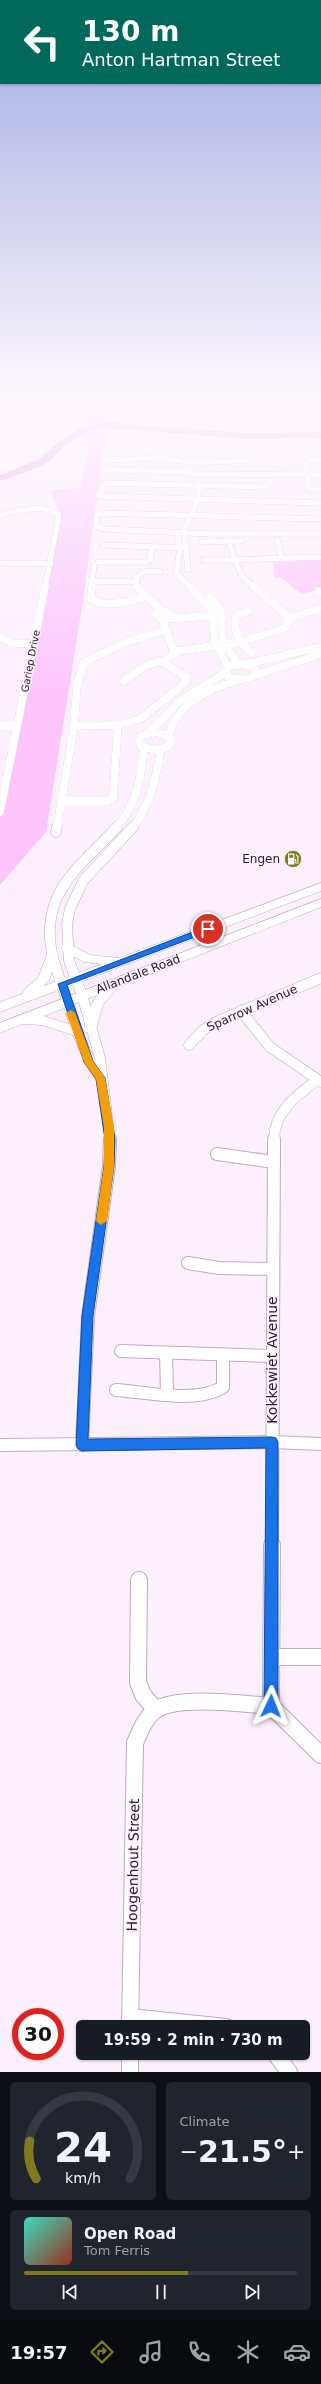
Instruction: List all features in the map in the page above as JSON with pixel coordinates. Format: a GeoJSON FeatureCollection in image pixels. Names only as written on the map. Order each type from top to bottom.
{"type":"FeatureCollection","features":[{"type":"Feature","properties":{"kind":"main road","name":"Allandale Road"},"geometry":{"type":"LineString","coordinates":[[0,1007],[321,887]]}},
{"type":"Feature","properties":{"kind":"main road","name":"Allandale Road"},"geometry":{"type":"LineString","coordinates":[[0,1028],[321,903]]}},
{"type":"Feature","properties":{"kind":"main road"},"geometry":{"type":"LineString","coordinates":[[67,948],[88,959],[125,960]]}},
{"type":"Feature","properties":{"kind":"main road"},"geometry":{"type":"LineString","coordinates":[[17,1001],[43,980],[52,955]]}},
{"type":"Feature","properties":{"kind":"main road"},"geometry":{"type":"LineString","coordinates":[[90,1029],[94,1007],[102,995],[122,980]]}},
{"type":"Feature","properties":{"kind":"main road"},"geometry":{"type":"LineString","coordinates":[[16,1022],[42,1020],[76,1031]]}},
{"type":"Feature","properties":{"kind":"street"},"geometry":{"type":"LineString","coordinates":[[123,499],[321,503]]}},
{"type":"Feature","properties":{"kind":"street"},"geometry":{"type":"LineString","coordinates":[[196,501],[181,532],[191,582],[221,612],[220,644],[241,664],[256,669],[256,675]]}},
{"type":"Feature","properties":{"kind":"street","name":"Gariep Drive"},"geometry":{"type":"LineString","coordinates":[[0,515],[23,510],[56,512],[59,517],[51,564],[0,812]]}},
{"type":"Feature","properties":{"kind":"street"},"geometry":{"type":"LineString","coordinates":[[321,519],[188,516],[140,513],[97,514],[96,526],[101,529],[210,534],[321,534]]}},
{"type":"Feature","properties":{"kind":"street"},"geometry":{"type":"LineString","coordinates":[[202,542],[266,540]]}},
{"type":"Feature","properties":{"kind":"street"},"geometry":{"type":"LineString","coordinates":[[277,540],[282,559]]}},
{"type":"Feature","properties":{"kind":"street"},"geometry":{"type":"LineString","coordinates":[[229,541],[242,576],[290,618]]}},
{"type":"Feature","properties":{"kind":"street"},"geometry":{"type":"LineString","coordinates":[[103,545],[184,547]]}},
{"type":"Feature","properties":{"kind":"street"},"geometry":{"type":"LineString","coordinates":[[146,597],[124,602],[96,602],[91,600],[92,581],[96,564],[147,562],[150,560],[152,546]]}},
{"type":"Feature","properties":{"kind":"street"},"geometry":{"type":"LineString","coordinates":[[176,571],[184,547]]}},
{"type":"Feature","properties":{"kind":"street"},"geometry":{"type":"LineString","coordinates":[[204,560],[321,557]]}},
{"type":"Feature","properties":{"kind":"street"},"geometry":{"type":"LineString","coordinates":[[0,563],[51,564]]}},
{"type":"Feature","properties":{"kind":"street"},"geometry":{"type":"LineString","coordinates":[[176,571],[188,571]]}},
{"type":"Feature","properties":{"kind":"street"},"geometry":{"type":"LineString","coordinates":[[176,571],[212,612],[229,677],[239,680]]}},
{"type":"Feature","properties":{"kind":"street"},"geometry":{"type":"LineString","coordinates":[[161,572],[142,572],[136,577],[135,582],[138,589],[165,615],[166,630],[172,649],[178,651]]}},
{"type":"Feature","properties":{"kind":"street"},"geometry":{"type":"LineString","coordinates":[[92,581],[135,582]]}},
{"type":"Feature","properties":{"kind":"street"},"geometry":{"type":"LineString","coordinates":[[290,618],[321,608]]}},
{"type":"Feature","properties":{"kind":"street"},"geometry":{"type":"LineString","coordinates":[[248,611],[240,613],[235,618],[235,626],[240,642],[252,653]]}},
{"type":"Feature","properties":{"kind":"street"},"geometry":{"type":"LineString","coordinates":[[165,615],[221,612]]}},
{"type":"Feature","properties":{"kind":"street"},"geometry":{"type":"LineString","coordinates":[[124,681],[145,666],[163,660],[178,651],[240,642],[282,629],[287,626],[290,618]]}},
{"type":"Feature","properties":{"kind":"street"},"geometry":{"type":"LineString","coordinates":[[56,832],[74,726],[76,691],[80,668],[84,662],[120,645],[166,630]]}},
{"type":"Feature","properties":{"kind":"street"},"geometry":{"type":"LineString","coordinates":[[0,637],[12,643],[34,644]]}},
{"type":"Feature","properties":{"kind":"street"},"geometry":{"type":"LineString","coordinates":[[148,733],[180,701],[227,669],[241,664],[267,661],[321,647]]}},
{"type":"Feature","properties":{"kind":"street"},"geometry":{"type":"LineString","coordinates":[[82,1445],[88,1316],[110,1152],[109,1127],[100,1078],[100,1058],[90,1029],[82,995],[75,980],[67,948],[67,924],[76,894],[83,881],[132,829],[146,809],[153,790],[161,750],[166,748],[171,741],[168,730],[172,723],[190,705],[219,686],[239,680],[250,679],[256,675],[321,654]]}},
{"type":"Feature","properties":{"kind":"street"},"geometry":{"type":"LineString","coordinates":[[74,726],[118,725],[140,719],[187,681],[187,677],[165,665],[163,660]]}},
{"type":"Feature","properties":{"kind":"street"},"geometry":{"type":"LineString","coordinates":[[61,801],[108,801],[113,798],[118,725]]}},
{"type":"Feature","properties":{"kind":"street"},"geometry":{"type":"LineString","coordinates":[[0,726],[17,726]]}},
{"type":"Feature","properties":{"kind":"street"},"geometry":{"type":"LineString","coordinates":[[100,1078],[88,1062],[76,1031],[52,955],[50,921],[61,891],[84,860],[128,811],[140,778],[144,748],[139,741],[141,736],[148,733],[160,732],[169,737]]}},
{"type":"Feature","properties":{"kind":"street"},"geometry":{"type":"LineString","coordinates":[[144,748],[155,750],[166,748]]}},
{"type":"Feature","properties":{"kind":"street","name":"Sparrow Avenue"},"geometry":{"type":"LineString","coordinates":[[189,1045],[208,1027],[241,1011],[321,978]]}},
{"type":"Feature","properties":{"kind":"street"},"geometry":{"type":"LineString","coordinates":[[241,1011],[270,1047],[319,1081]]}},
{"type":"Feature","properties":{"kind":"street","name":"Kokkewiet Avenue"},"geometry":{"type":"LineString","coordinates":[[271,1706],[273,1657],[272,1269],[274,1132],[278,1116],[284,1108],[319,1081]]}},
{"type":"Feature","properties":{"kind":"street"},"geometry":{"type":"LineString","coordinates":[[217,1154],[274,1162]]}},
{"type":"Feature","properties":{"kind":"street"},"geometry":{"type":"LineString","coordinates":[[188,1263],[219,1268],[272,1269]]}},
{"type":"Feature","properties":{"kind":"street"},"geometry":{"type":"LineString","coordinates":[[121,1351],[272,1356]]}},
{"type":"Feature","properties":{"kind":"street"},"geometry":{"type":"LineString","coordinates":[[166,1353],[167,1393]]}},
{"type":"Feature","properties":{"kind":"street"},"geometry":{"type":"LineString","coordinates":[[116,1390],[202,1396],[220,1390],[223,1387],[223,1355]]}},
{"type":"Feature","properties":{"kind":"street"},"geometry":{"type":"LineString","coordinates":[[0,1445],[272,1442],[321,1444]]}},
{"type":"Feature","properties":{"kind":"street"},"geometry":{"type":"LineString","coordinates":[[139,1580],[138,1682],[143,1695],[156,1710],[181,1703],[271,1706],[321,1755]]}},
{"type":"Feature","properties":{"kind":"street"},"geometry":{"type":"LineString","coordinates":[[273,1657],[321,1657]]}},
{"type":"Feature","properties":{"kind":"street","name":"Hoogenhout Street"},"geometry":{"type":"LineString","coordinates":[[130,2020],[135,1743],[144,1724],[156,1710]]}},
{"type":"Feature","properties":{"kind":"street"},"geometry":{"type":"LineString","coordinates":[[130,2060],[130,2072]]}},
{"type":"Feature","properties":{"kind":"street"},"geometry":{"type":"LineString","coordinates":[[280,2060],[289,2072]]}},
{"type":"Feature","properties":{"kind":"shaded area"},"geometry":{"type":"Polygon","coordinates":[[[54,499],[97,499],[84,594],[46,832],[0,885],[0,811],[59,514],[54,499]]]}},
{"type":"Feature","properties":{"kind":"shaded area"},"geometry":{"type":"Polygon","coordinates":[[[321,559],[321,589],[301,594],[282,578],[275,578],[273,563],[321,559]]]}},
{"type":"Feature","properties":{"kind":"slow traffic"},"geometry":{"type":"LineString","coordinates":[[71,1013],[88,1062],[100,1078],[109,1127],[109,1166],[101,1221]]}},
{"type":"Feature","properties":{"kind":"place","name":"Engen"},"geometry":{"type":"Point","coordinates":[293,859]}},
{"type":"Feature","properties":{"kind":"route"},"geometry":{"type":"LineString","coordinates":[[208,929],[62,984],[76,1031],[88,1062],[100,1078],[110,1139],[109,1166],[88,1316],[82,1419],[82,1445],[272,1442],[273,1657],[271,1706]]}}]}
